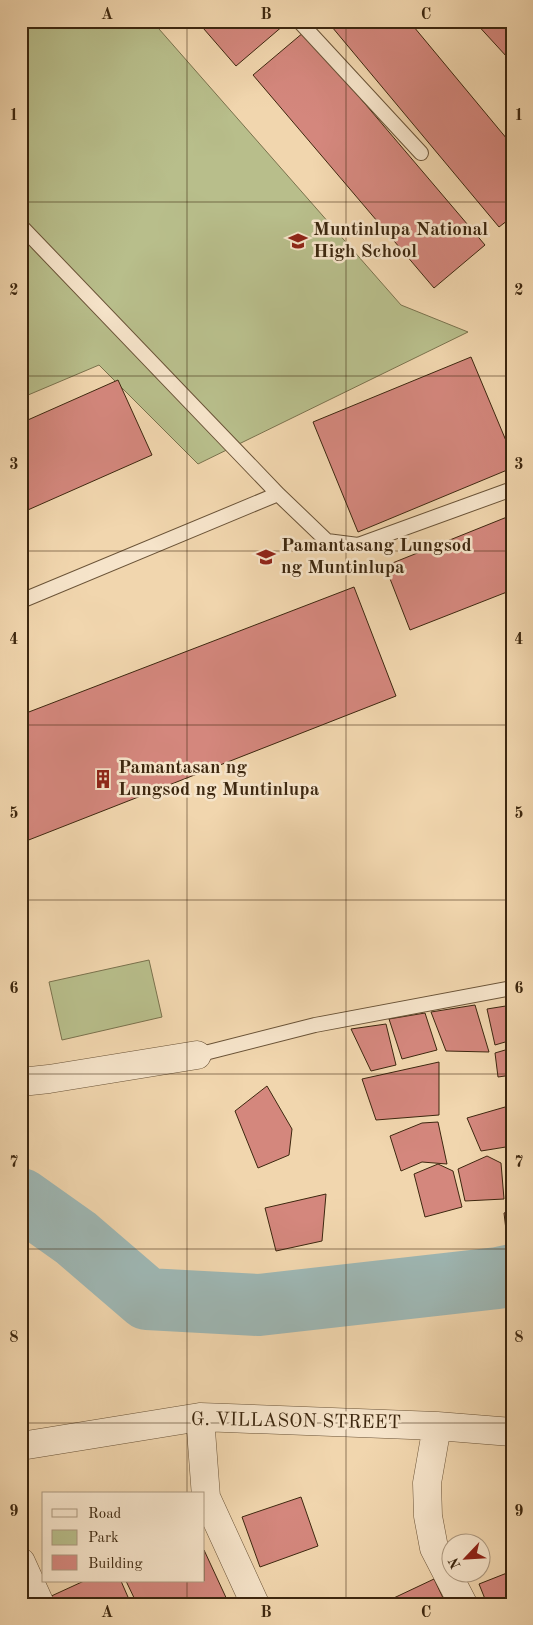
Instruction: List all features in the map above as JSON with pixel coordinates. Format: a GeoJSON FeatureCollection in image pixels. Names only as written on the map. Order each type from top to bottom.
{"type":"FeatureCollection","features":[{"type":"Feature","properties":{"kind":"street"},"geometry":{"type":"LineString","coordinates":[[21,1082],[197,1055]]}},
{"type":"Feature","properties":{"kind":"street"},"geometry":{"type":"LineString","coordinates":[[200,1417],[206,1498],[255,1604]]}},
{"type":"Feature","properties":{"kind":"street","name":"G. VILLASON STREET"},"geometry":{"type":"LineString","coordinates":[[21,1446],[200,1417],[437,1426],[512,1432]]}},
{"type":"Feature","properties":{"kind":"street"},"geometry":{"type":"LineString","coordinates":[[437,1426],[427,1483],[428,1516],[434,1548],[462,1604]]}},
{"type":"Feature","properties":{"kind":"street"},"geometry":{"type":"LineString","coordinates":[[21,1562],[40,1604]]}},
{"type":"Feature","properties":{"kind":"lane"},"geometry":{"type":"LineString","coordinates":[[299,21],[422,153]]}},
{"type":"Feature","properties":{"kind":"lane"},"geometry":{"type":"LineString","coordinates":[[21,226],[278,494],[327,541],[358,545],[512,489]]}},
{"type":"Feature","properties":{"kind":"lane"},"geometry":{"type":"LineString","coordinates":[[21,601],[278,494]]}},
{"type":"Feature","properties":{"kind":"lane"},"geometry":{"type":"LineString","coordinates":[[197,1055],[315,1025],[512,988]]}},
{"type":"Feature","properties":{"kind":"green space"},"geometry":{"type":"Polygon","coordinates":[[[21,21],[152,21],[401,305],[468,332],[198,464],[99,365],[21,398],[21,21]]]}},
{"type":"Feature","properties":{"kind":"green space"},"geometry":{"type":"Polygon","coordinates":[[[149,960],[162,1017],[62,1040],[49,982],[149,960]]]}},
{"type":"Feature","properties":{"kind":"building"},"geometry":{"type":"Polygon","coordinates":[[[197,21],[281,21],[284,25],[236,66],[197,21]]]}},
{"type":"Feature","properties":{"kind":"building"},"geometry":{"type":"Polygon","coordinates":[[[327,21],[409,21],[512,145],[512,217],[499,227],[327,21]]]}},
{"type":"Feature","properties":{"kind":"building"},"geometry":{"type":"Polygon","coordinates":[[[474,21],[512,21],[512,53],[507,57],[474,21]]]}},
{"type":"Feature","properties":{"kind":"building"},"geometry":{"type":"Polygon","coordinates":[[[304,32],[485,245],[434,288],[253,75],[304,32]]]}},
{"type":"Feature","properties":{"kind":"building"},"geometry":{"type":"Polygon","coordinates":[[[471,357],[512,455],[512,468],[358,532],[313,422],[471,357]]]}},
{"type":"Feature","properties":{"kind":"building"},"geometry":{"type":"Polygon","coordinates":[[[118,380],[152,455],[21,513],[21,423],[118,380]]]}},
{"type":"Feature","properties":{"kind":"building"},"geometry":{"type":"Polygon","coordinates":[[[512,515],[512,590],[410,630],[385,566],[512,515]]]}},
{"type":"Feature","properties":{"kind":"building","name":"Pamantasan ng Lungsod ng Muntinlupa"},"geometry":{"type":"Polygon","coordinates":[[[354,587],[396,696],[21,843],[21,715],[354,587]]]}},
{"type":"Feature","properties":{"kind":"building"},"geometry":{"type":"Polygon","coordinates":[[[475,1005],[489,1052],[446,1051],[431,1012],[475,1005]]]}},
{"type":"Feature","properties":{"kind":"building"},"geometry":{"type":"Polygon","coordinates":[[[512,1005],[512,1040],[495,1045],[487,1009],[512,1005]]]}},
{"type":"Feature","properties":{"kind":"building"},"geometry":{"type":"Polygon","coordinates":[[[425,1013],[437,1050],[402,1059],[389,1019],[425,1013]]]}},
{"type":"Feature","properties":{"kind":"building"},"geometry":{"type":"Polygon","coordinates":[[[386,1024],[396,1065],[371,1071],[351,1029],[386,1024]]]}},
{"type":"Feature","properties":{"kind":"building"},"geometry":{"type":"Polygon","coordinates":[[[512,1048],[512,1075],[498,1077],[495,1053],[512,1048]]]}},
{"type":"Feature","properties":{"kind":"building"},"geometry":{"type":"Polygon","coordinates":[[[439,1062],[439,1115],[376,1120],[362,1079],[439,1062]]]}},
{"type":"Feature","properties":{"kind":"building"},"geometry":{"type":"Polygon","coordinates":[[[267,1086],[292,1129],[289,1155],[258,1168],[235,1111],[267,1086]]]}},
{"type":"Feature","properties":{"kind":"building"},"geometry":{"type":"Polygon","coordinates":[[[512,1105],[512,1146],[481,1151],[467,1118],[512,1105]]]}},
{"type":"Feature","properties":{"kind":"building"},"geometry":{"type":"Polygon","coordinates":[[[438,1122],[447,1164],[422,1162],[401,1171],[390,1136],[422,1123],[438,1122]]]}},
{"type":"Feature","properties":{"kind":"building"},"geometry":{"type":"Polygon","coordinates":[[[487,1156],[501,1163],[504,1199],[465,1201],[458,1169],[487,1156]]]}},
{"type":"Feature","properties":{"kind":"building"},"geometry":{"type":"Polygon","coordinates":[[[438,1164],[453,1171],[462,1207],[425,1217],[414,1174],[438,1164]]]}},
{"type":"Feature","properties":{"kind":"building"},"geometry":{"type":"Polygon","coordinates":[[[326,1194],[322,1241],[276,1251],[265,1208],[326,1194]]]}},
{"type":"Feature","properties":{"kind":"building"},"geometry":{"type":"Polygon","coordinates":[[[512,1210],[512,1230],[506,1230],[504,1213],[512,1210]]]}},
{"type":"Feature","properties":{"kind":"building"},"geometry":{"type":"Polygon","coordinates":[[[301,1497],[318,1546],[260,1567],[242,1517],[301,1497]]]}},
{"type":"Feature","properties":{"kind":"building"},"geometry":{"type":"Polygon","coordinates":[[[205,1552],[229,1604],[137,1604],[126,1582],[205,1582],[205,1552]]]}},
{"type":"Feature","properties":{"kind":"building"},"geometry":{"type":"Polygon","coordinates":[[[512,1571],[512,1604],[487,1604],[479,1584],[490,1582],[490,1580],[512,1571]]]}},
{"type":"Feature","properties":{"kind":"building"},"geometry":{"type":"Polygon","coordinates":[[[434,1579],[444,1600],[441,1604],[381,1604],[434,1579]]]}},
{"type":"Feature","properties":{"kind":"building"},"geometry":{"type":"Polygon","coordinates":[[[82,1582],[121,1582],[131,1604],[50,1604],[47,1598],[82,1582]]]}},
{"type":"Feature","properties":{"kind":"waterway"},"geometry":{"type":"LineString","coordinates":[[21,1199],[76,1238],[147,1299],[259,1305],[512,1275]]}},
{"type":"Feature","properties":{"kind":"place","name":"Muntinlupa National High School"},"geometry":{"type":"Point","coordinates":[298,241]}},
{"type":"Feature","properties":{"kind":"place","name":"Pamantasang Lungsod ng Muntinlupa"},"geometry":{"type":"Point","coordinates":[266,557]}},
{"type":"Feature","properties":{"kind":"place","name":"Pamantasan ng Lungsod ng Muntinlupa"},"geometry":{"type":"Point","coordinates":[103,779]}}]}
